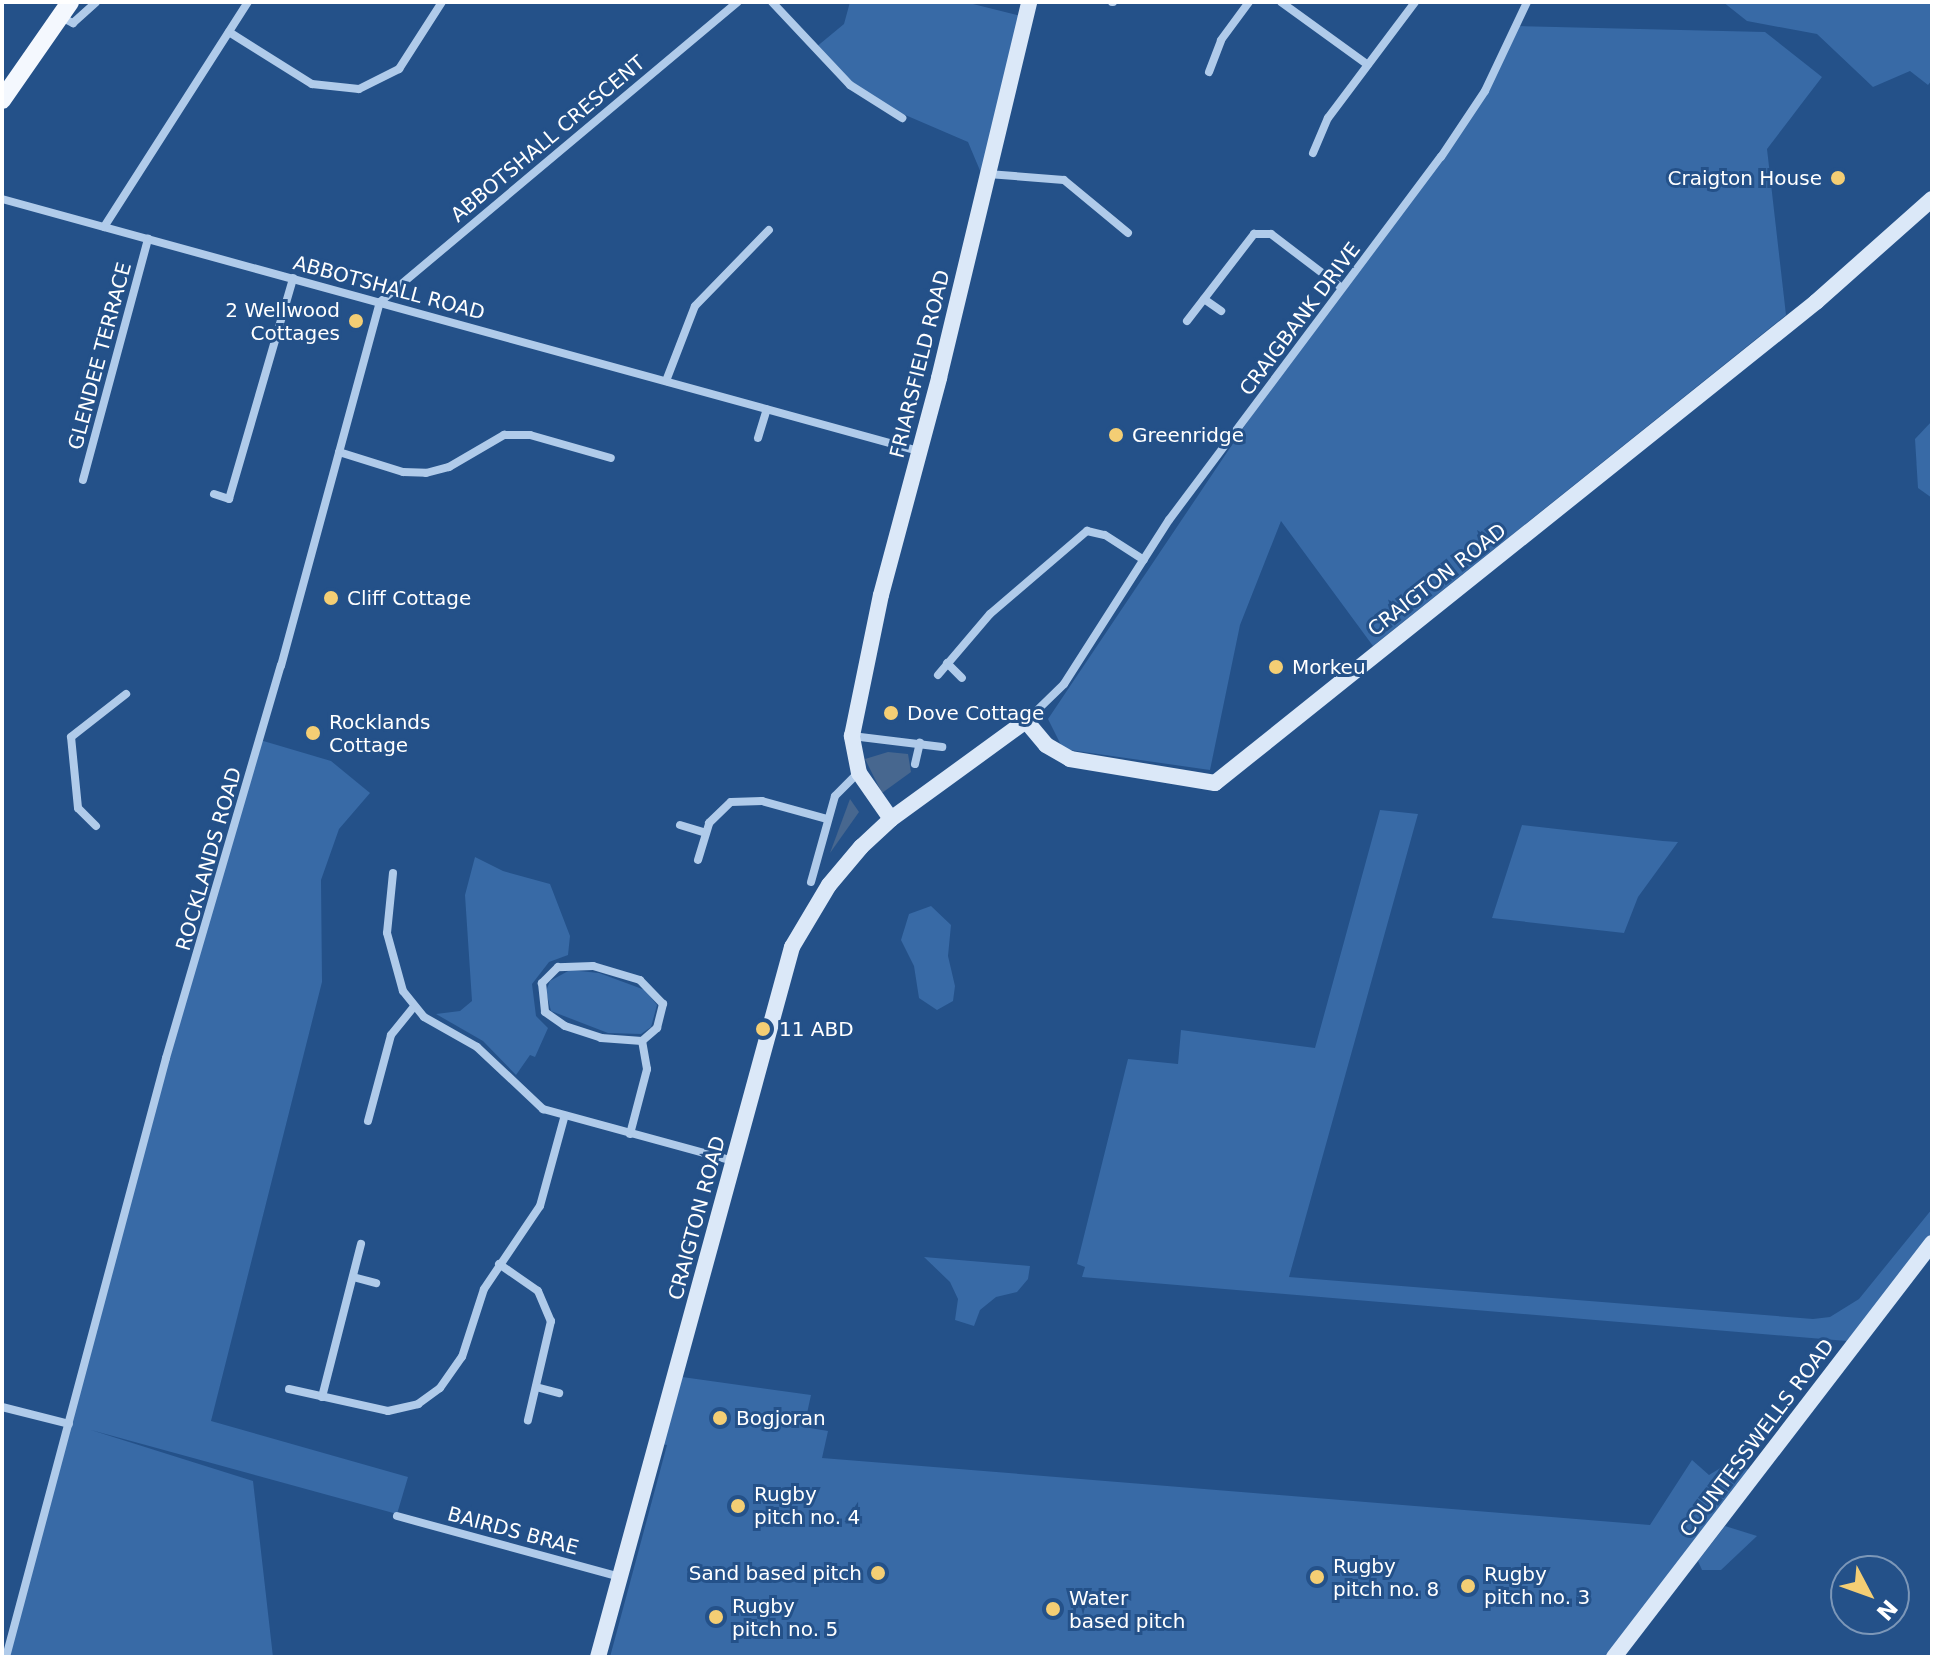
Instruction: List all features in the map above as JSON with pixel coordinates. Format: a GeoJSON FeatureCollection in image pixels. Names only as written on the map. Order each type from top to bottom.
{"type":"FeatureCollection","features":[{"type":"Feature","properties":{"kind":"main road"},"geometry":{"type":"LineString","coordinates":[[2,100],[64,9]]}},
{"type":"Feature","properties":{"kind":"street"},"geometry":{"type":"LineString","coordinates":[[64,9],[73,23],[96,2]]}},
{"type":"Feature","properties":{"kind":"street"},"geometry":{"type":"LineString","coordinates":[[104,227],[248,2]]}},
{"type":"Feature","properties":{"kind":"street"},"geometry":{"type":"LineString","coordinates":[[229,32],[312,84],[359,89],[399,69],[442,2]]}},
{"type":"Feature","properties":{"kind":"street","name":"ABBOTSHALL CRESCENT"},"geometry":{"type":"LineString","coordinates":[[380,302],[738,2]]}},
{"type":"Feature","properties":{"kind":"street"},"geometry":{"type":"LineString","coordinates":[[772,2],[850,85],[902,118]]}},
{"type":"Feature","properties":{"kind":"street","name":"FRIARSFIELD ROAD"},"geometry":{"type":"LineString","coordinates":[[852,736],[881,595],[1029,2]]}},
{"type":"Feature","properties":{"kind":"street"},"geometry":{"type":"LineString","coordinates":[[1281,2],[1368,65]]}},
{"type":"Feature","properties":{"kind":"street"},"geometry":{"type":"LineString","coordinates":[[1313,153],[1328,118],[1415,2]]}},
{"type":"Feature","properties":{"kind":"street","name":"CRAIGBANK DRIVE"},"geometry":{"type":"LineString","coordinates":[[1026,721],[1064,684],[1144,560],[1485,91],[1527,2]]}},
{"type":"Feature","properties":{"kind":"street"},"geometry":{"type":"LineString","coordinates":[[1209,72],[1221,40],[1244,4]]}},
{"type":"Feature","properties":{"kind":"street"},"geometry":{"type":"LineString","coordinates":[[988,174],[1064,180],[1128,233]]}},
{"type":"Feature","properties":{"kind":"street","name":"ABBOTSHALL ROAD"},"geometry":{"type":"LineString","coordinates":[[2,199],[919,451]]}},
{"type":"Feature","properties":{"kind":"street","name":"CRAIGTON ROAD"},"geometry":{"type":"LineString","coordinates":[[598,1657],[733,1161],[801,926],[837,875],[891,819],[1026,721],[1046,745],[1070,759],[1215,783],[1804,312],[1932,199]]}},
{"type":"Feature","properties":{"kind":"street"},"geometry":{"type":"LineString","coordinates":[[666,381],[695,306],[769,230]]}},
{"type":"Feature","properties":{"kind":"street"},"geometry":{"type":"LineString","coordinates":[[1187,321],[1247,241],[1263,232],[1342,288]]}},
{"type":"Feature","properties":{"kind":"street","name":"GLENDEE TERRACE"},"geometry":{"type":"LineString","coordinates":[[83,480],[148,239]]}},
{"type":"Feature","properties":{"kind":"street"},"geometry":{"type":"LineString","coordinates":[[214,494],[229,499],[293,278]]}},
{"type":"Feature","properties":{"kind":"street"},"geometry":{"type":"LineString","coordinates":[[1204,299],[1221,311]]}},
{"type":"Feature","properties":{"kind":"street","name":"ROCKLANDS ROAD"},"geometry":{"type":"LineString","coordinates":[[6,1657],[166,1058],[380,302]]}},
{"type":"Feature","properties":{"kind":"street"},"geometry":{"type":"LineString","coordinates":[[758,438],[767,409]]}},
{"type":"Feature","properties":{"kind":"street"},"geometry":{"type":"LineString","coordinates":[[339,452],[403,472],[426,473],[449,467],[504,435],[530,435],[611,458]]}},
{"type":"Feature","properties":{"kind":"street"},"geometry":{"type":"LineString","coordinates":[[938,675],[990,614],[1087,531],[1105,535],[1144,560]]}},
{"type":"Feature","properties":{"kind":"street"},"geometry":{"type":"LineString","coordinates":[[947,663],[962,678]]}},
{"type":"Feature","properties":{"kind":"street"},"geometry":{"type":"LineString","coordinates":[[96,826],[78,808],[71,737],[126,694]]}},
{"type":"Feature","properties":{"kind":"street"},"geometry":{"type":"LineString","coordinates":[[891,819],[859,773],[852,736],[942,747]]}},
{"type":"Feature","properties":{"kind":"street"},"geometry":{"type":"LineString","coordinates":[[915,764],[920,743]]}},
{"type":"Feature","properties":{"kind":"street"},"geometry":{"type":"LineString","coordinates":[[811,882],[827,819],[841,787],[859,773]]}},
{"type":"Feature","properties":{"kind":"street"},"geometry":{"type":"LineString","coordinates":[[698,860],[706,833],[719,810],[745,799],[827,819]]}},
{"type":"Feature","properties":{"kind":"street"},"geometry":{"type":"LineString","coordinates":[[680,825],[706,833]]}},
{"type":"Feature","properties":{"kind":"street"},"geometry":{"type":"LineString","coordinates":[[393,873],[387,933],[403,991],[414,1007],[477,1047],[522,1094],[564,1118],[733,1161]]}},
{"type":"Feature","properties":{"kind":"street"},"geometry":{"type":"LineString","coordinates":[[630,1134],[647,1069],[642,1041],[663,1015],[657,994],[640,980],[569,965],[558,967],[542,983],[545,1012],[565,1026],[601,1038],[642,1041]]}},
{"type":"Feature","properties":{"kind":"street"},"geometry":{"type":"LineString","coordinates":[[368,1121],[391,1035],[414,1007]]}},
{"type":"Feature","properties":{"kind":"street"},"geometry":{"type":"LineString","coordinates":[[289,1389],[388,1411],[418,1404],[440,1388],[462,1357],[484,1289],[540,1206],[564,1118]]}},
{"type":"Feature","properties":{"kind":"street","name":"COUNTESSWELLS ROAD"},"geometry":{"type":"LineString","coordinates":[[1614,1657],[1932,1243]]}},
{"type":"Feature","properties":{"kind":"street"},"geometry":{"type":"LineString","coordinates":[[322,1397],[361,1244]]}},
{"type":"Feature","properties":{"kind":"street"},"geometry":{"type":"LineString","coordinates":[[499,1264],[538,1291],[551,1321],[528,1420]]}},
{"type":"Feature","properties":{"kind":"street"},"geometry":{"type":"LineString","coordinates":[[353,1277],[376,1283]]}},
{"type":"Feature","properties":{"kind":"street"},"geometry":{"type":"LineString","coordinates":[[536,1387],[559,1393]]}},
{"type":"Feature","properties":{"kind":"street"},"geometry":{"type":"LineString","coordinates":[[2,1407],[69,1424]]}},
{"type":"Feature","properties":{"kind":"street","name":"BAIRDS BRAE"},"geometry":{"type":"LineString","coordinates":[[397,1516],[621,1577]]}},
{"type":"Feature","properties":{"kind":"shaded area"},"geometry":{"type":"Polygon","coordinates":[[[850,2],[965,2],[1025,17],[984,180],[968,142],[875,102],[815,48],[844,24],[850,2]]]}},
{"type":"Feature","properties":{"kind":"shaded area"},"geometry":{"type":"Polygon","coordinates":[[[1723,2],[1932,2],[1932,80],[1928,85],[1910,71],[1873,87],[1817,34],[1747,21],[1723,2]]]}},
{"type":"Feature","properties":{"kind":"shaded area"},"geometry":{"type":"Polygon","coordinates":[[[1517,26],[1765,32],[1822,77],[1767,149],[1786,315],[1373,646],[1281,521],[1240,625],[1210,770],[1063,749],[1048,719],[1289,360],[1485,91],[1517,26]]]}},
{"type":"Feature","properties":{"kind":"shaded area"},"geometry":{"type":"Polygon","coordinates":[[[1932,421],[1932,498],[1918,488],[1915,439],[1932,421]]]}},
{"type":"Feature","properties":{"kind":"shaded area"},"geometry":{"type":"Polygon","coordinates":[[[260,740],[331,761],[370,793],[339,829],[321,880],[322,982],[211,1421],[408,1477],[397,1514],[91,1430],[253,1481],[273,1657],[6,1657],[166,1058],[260,740]]]}},
{"type":"Feature","properties":{"kind":"shaded area"},"geometry":{"type":"Polygon","coordinates":[[[888,752],[908,754],[911,772],[882,793],[865,759],[888,752]]]}},
{"type":"Feature","properties":{"kind":"shaded area"},"geometry":{"type":"Polygon","coordinates":[[[850,799],[859,812],[830,853],[850,799]]]}},
{"type":"Feature","properties":{"kind":"shaded area"},"geometry":{"type":"Polygon","coordinates":[[[1380,810],[1418,814],[1289,1277],[1813,1319],[1830,1317],[1859,1299],[1932,1209],[1932,1236],[1847,1341],[1082,1277],[1085,1267],[1077,1264],[1128,1059],[1178,1064],[1181,1030],[1315,1048],[1380,810]]]}},
{"type":"Feature","properties":{"kind":"shaded area"},"geometry":{"type":"Polygon","coordinates":[[[1522,825],[1678,842],[1638,897],[1624,933],[1492,918],[1522,825]]]}},
{"type":"Feature","properties":{"kind":"shaded area"},"geometry":{"type":"Polygon","coordinates":[[[475,857],[503,871],[550,884],[570,936],[568,955],[549,962],[532,984],[536,1016],[548,1028],[535,1057],[530,1055],[516,1075],[483,1041],[436,1014],[460,1011],[472,1001],[465,895],[475,857]]]}},
{"type":"Feature","properties":{"kind":"shaded area"},"geometry":{"type":"Polygon","coordinates":[[[931,906],[951,925],[948,956],[955,986],[953,1001],[937,1010],[919,998],[914,966],[901,940],[909,914],[931,906]]]}},
{"type":"Feature","properties":{"kind":"shaded area"},"geometry":{"type":"Polygon","coordinates":[[[570,970],[599,973],[645,990],[657,1005],[651,1027],[641,1034],[608,1033],[551,1011],[546,991],[550,981],[570,970]]]}},
{"type":"Feature","properties":{"kind":"shaded area"},"geometry":{"type":"Polygon","coordinates":[[[924,1257],[1030,1266],[1028,1279],[1017,1292],[996,1297],[980,1310],[974,1326],[955,1320],[958,1299],[950,1282],[924,1257]]]}},
{"type":"Feature","properties":{"kind":"shaded area"},"geometry":{"type":"Polygon","coordinates":[[[675,1376],[811,1395],[804,1427],[828,1431],[822,1458],[1650,1525],[1692,1460],[1709,1475],[1727,1464],[1751,1470],[1607,1657],[610,1657],[667,1445],[657,1443],[675,1376]]]}},
{"type":"Feature","properties":{"kind":"shaded area"},"geometry":{"type":"Polygon","coordinates":[[[1725,1526],[1757,1536],[1721,1570],[1702,1570],[1698,1561],[1725,1526]]]}},
{"type":"Feature","properties":{"kind":"place","name":"Craigton House"},"geometry":{"type":"Point","coordinates":[1838,178]}},
{"type":"Feature","properties":{"kind":"place","name":"2 Wellwood Cottages"},"geometry":{"type":"Point","coordinates":[356,321]}},
{"type":"Feature","properties":{"kind":"place","name":"Greenridge"},"geometry":{"type":"Point","coordinates":[1116,435]}},
{"type":"Feature","properties":{"kind":"place","name":"Cliff Cottage"},"geometry":{"type":"Point","coordinates":[331,598]}},
{"type":"Feature","properties":{"kind":"place","name":"Morkeu"},"geometry":{"type":"Point","coordinates":[1276,667]}},
{"type":"Feature","properties":{"kind":"place","name":"Dove Cottage"},"geometry":{"type":"Point","coordinates":[891,713]}},
{"type":"Feature","properties":{"kind":"place","name":"Rocklands Cottage"},"geometry":{"type":"Point","coordinates":[313,733]}},
{"type":"Feature","properties":{"kind":"place","name":"11 ABD"},"geometry":{"type":"Point","coordinates":[763,1029]}},
{"type":"Feature","properties":{"kind":"place","name":"Bogjoran"},"geometry":{"type":"Point","coordinates":[720,1418]}},
{"type":"Feature","properties":{"kind":"place","name":"Rugby pitch no. 4"},"geometry":{"type":"Point","coordinates":[738,1506]}},
{"type":"Feature","properties":{"kind":"place","name":"Sand based pitch"},"geometry":{"type":"Point","coordinates":[878,1573]}},
{"type":"Feature","properties":{"kind":"place","name":"Rugby pitch no. 8"},"geometry":{"type":"Point","coordinates":[1317,1577]}},
{"type":"Feature","properties":{"kind":"place","name":"Rugby pitch no. 3"},"geometry":{"type":"Point","coordinates":[1468,1586]}},
{"type":"Feature","properties":{"kind":"place","name":"Water based pitch"},"geometry":{"type":"Point","coordinates":[1053,1609]}},
{"type":"Feature","properties":{"kind":"place","name":"Rugby pitch no. 5"},"geometry":{"type":"Point","coordinates":[716,1617]}}]}
